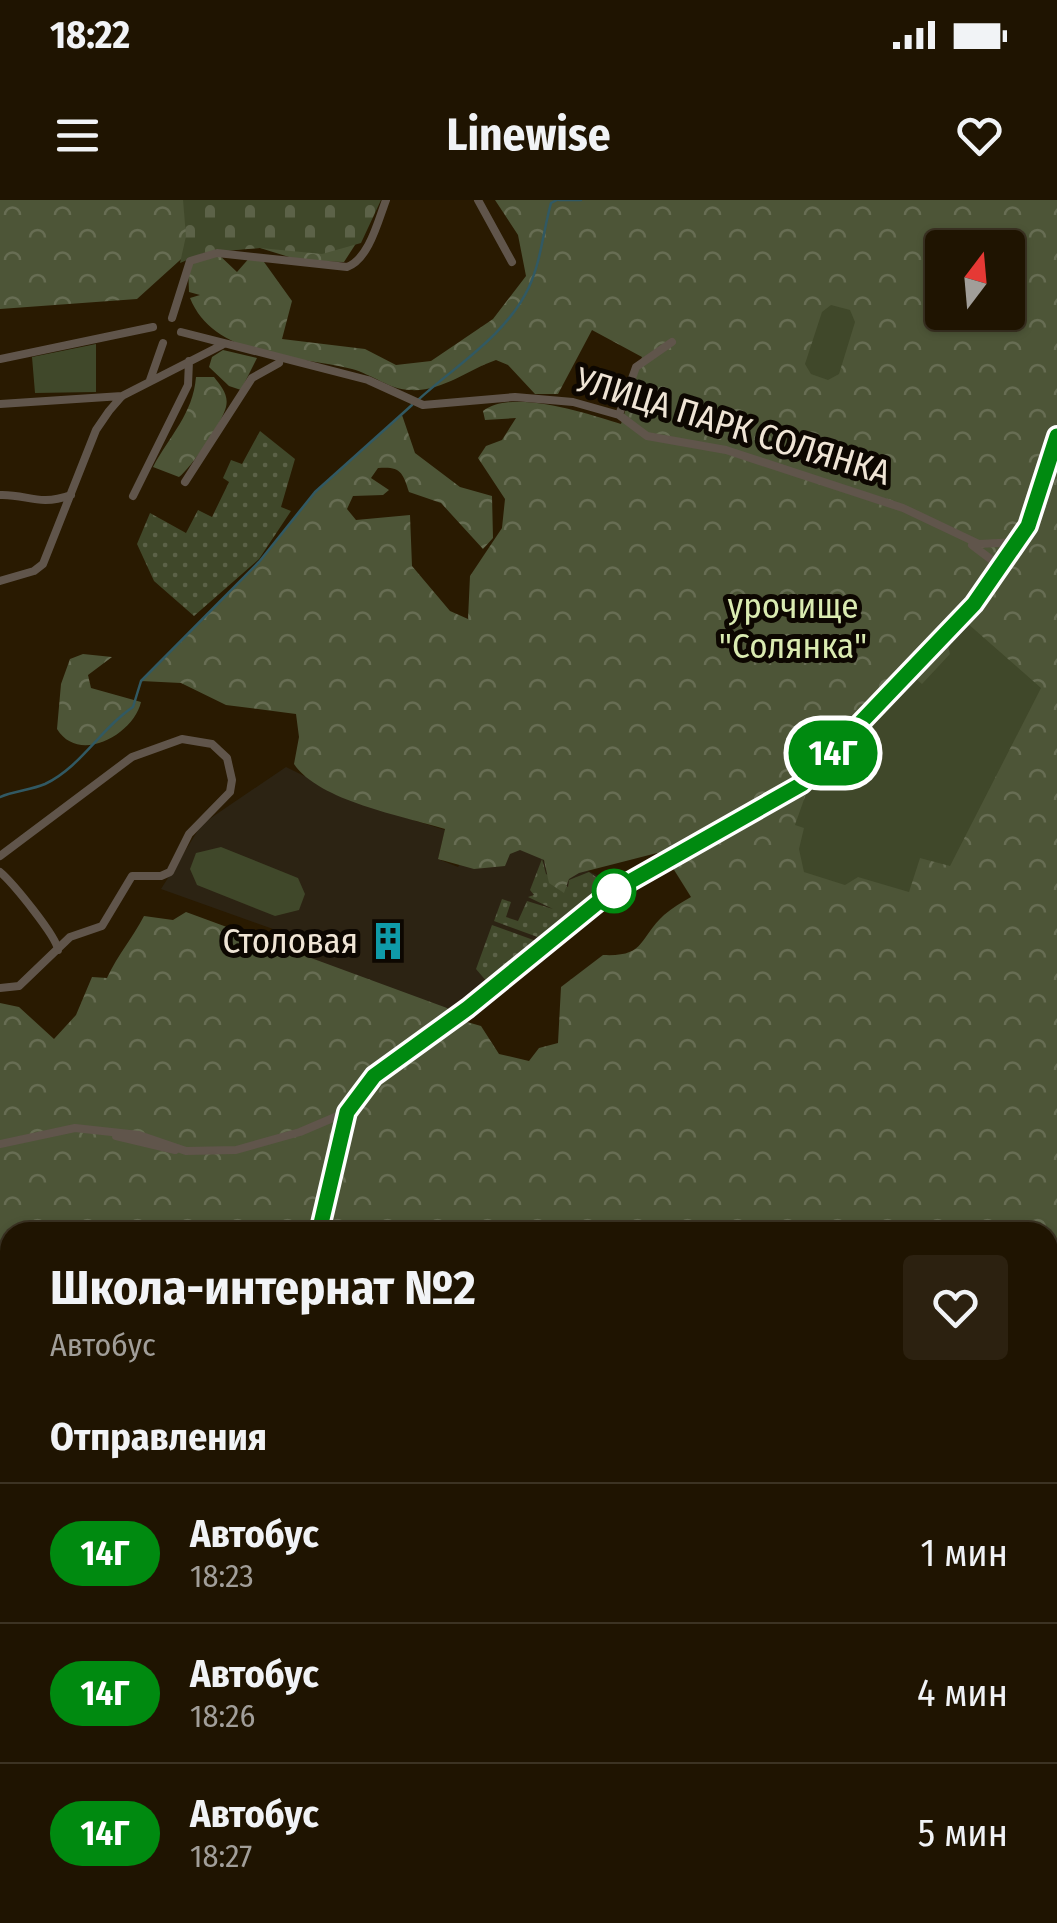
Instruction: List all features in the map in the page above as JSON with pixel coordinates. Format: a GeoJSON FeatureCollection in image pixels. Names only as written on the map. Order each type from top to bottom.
{"type":"FeatureCollection","features":[{"type":"Feature","properties":{"kind":"street"},"geometry":{"type":"LineString","coordinates":[[172,318],[190,261],[217,253],[346,267],[355,264],[370,241],[386,200]]}},
{"type":"Feature","properties":{"kind":"street"},"geometry":{"type":"LineString","coordinates":[[478,200],[512,262]]}},
{"type":"Feature","properties":{"kind":"street"},"geometry":{"type":"LineString","coordinates":[[0,358],[153,326]]}},
{"type":"Feature","properties":{"kind":"street","name":"УЛИЦА ПАРК СОЛЯНКА"},"geometry":{"type":"LineString","coordinates":[[181,332],[368,380],[423,405],[515,397],[574,402],[619,415],[647,436],[726,450],[903,508],[964,539],[992,546],[1018,542]]}},
{"type":"Feature","properties":{"kind":"street"},"geometry":{"type":"LineString","coordinates":[[619,415],[636,367],[672,342]]}},
{"type":"Feature","properties":{"kind":"street"},"geometry":{"type":"LineString","coordinates":[[148,384],[162,343]]}},
{"type":"Feature","properties":{"kind":"street"},"geometry":{"type":"LineString","coordinates":[[0,404],[122,396],[222,345]]}},
{"type":"Feature","properties":{"kind":"street"},"geometry":{"type":"LineString","coordinates":[[133,496],[188,385],[189,361]]}},
{"type":"Feature","properties":{"kind":"street"},"geometry":{"type":"LineString","coordinates":[[185,482],[252,378],[274,364],[288,361]]}},
{"type":"Feature","properties":{"kind":"street"},"geometry":{"type":"LineString","coordinates":[[0,581],[40,568],[96,430],[122,396]]}},
{"type":"Feature","properties":{"kind":"street"},"geometry":{"type":"LineString","coordinates":[[321,1222],[347,1112],[374,1076],[468,1008],[608,894],[802,784],[956,626],[1001,567],[1028,526],[1057,436]]}},
{"type":"Feature","properties":{"kind":"street"},"geometry":{"type":"LineString","coordinates":[[0,495],[14,494],[27,502],[71,495]]}},
{"type":"Feature","properties":{"kind":"street"},"geometry":{"type":"LineString","coordinates":[[964,539],[1001,567]]}},
{"type":"Feature","properties":{"kind":"street"},"geometry":{"type":"LineString","coordinates":[[0,856],[132,757],[192,739],[212,744],[227,758],[232,786],[223,802],[189,834],[170,872],[161,876],[137,874],[126,882],[107,922],[70,937],[19,986],[0,988]]}},
{"type":"Feature","properties":{"kind":"street"},"geometry":{"type":"LineString","coordinates":[[0,872],[18,887],[40,923],[57,940],[58,950]]}},
{"type":"Feature","properties":{"kind":"street"},"geometry":{"type":"LineString","coordinates":[[0,1144],[59,1129],[139,1135],[180,1150],[251,1147],[347,1112]]}},
{"type":"Feature","properties":{"kind":"shaded area"},"geometry":{"type":"Polygon","coordinates":[[[286,767],[359,803],[445,830],[438,859],[458,867],[477,837],[521,843],[602,877],[601,888],[438,1018],[309,966],[315,944],[161,889],[202,824],[286,767]]]}},
{"type":"Feature","properties":{"kind":"green space"},"geometry":{"type":"Polygon","coordinates":[[[0,200],[372,200],[366,228],[344,262],[302,261],[260,248],[189,252],[137,299],[0,309],[0,200]]]}},
{"type":"Feature","properties":{"kind":"green space"},"geometry":{"type":"Polygon","coordinates":[[[183,200],[381,200],[361,243],[322,254],[260,248],[204,253],[180,263],[186,236],[183,200]]]}},
{"type":"Feature","properties":{"kind":"green space","name":"урочище \"Солянка\""},"geometry":{"type":"Polygon","coordinates":[[[495,200],[1057,200],[1057,1222],[0,1222],[0,1003],[19,1007],[54,1039],[76,1015],[92,977],[107,978],[144,916],[173,920],[186,912],[447,1008],[460,1020],[481,1026],[499,1054],[529,1061],[539,1048],[558,1043],[561,987],[603,955],[634,950],[664,915],[691,897],[671,865],[657,853],[579,873],[569,879],[564,893],[549,883],[544,860],[520,850],[510,854],[505,866],[474,869],[438,859],[445,829],[363,806],[306,777],[294,764],[299,737],[296,714],[226,705],[181,683],[141,681],[259,562],[315,492],[402,415],[415,453],[460,487],[492,496],[493,538],[483,549],[441,503],[409,492],[402,475],[391,468],[378,468],[371,478],[389,490],[383,495],[353,496],[347,509],[356,520],[410,515],[412,566],[450,611],[468,619],[470,576],[502,528],[505,499],[478,458],[486,446],[502,440],[516,418],[485,420],[483,411],[496,405],[531,402],[621,424],[642,357],[592,330],[558,394],[535,394],[508,365],[496,360],[433,388],[403,389],[352,369],[260,351],[218,333],[202,318],[190,298],[200,295],[189,292],[188,266],[217,253],[237,272],[251,256],[259,255],[292,301],[282,339],[365,349],[396,365],[431,361],[493,319],[526,276],[518,235],[495,200]]]}},
{"type":"Feature","properties":{"kind":"green space"},"geometry":{"type":"Polygon","coordinates":[[[831,305],[850,310],[855,322],[839,374],[828,380],[811,374],[805,364],[822,312],[831,305]]]}},
{"type":"Feature","properties":{"kind":"green space"},"geometry":{"type":"Polygon","coordinates":[[[96,344],[96,392],[35,393],[32,357],[96,344]]]}},
{"type":"Feature","properties":{"kind":"green space"},"geometry":{"type":"Polygon","coordinates":[[[223,350],[257,358],[241,390],[229,386],[209,367],[212,357],[223,350]]]}},
{"type":"Feature","properties":{"kind":"green space"},"geometry":{"type":"Polygon","coordinates":[[[196,377],[214,377],[227,403],[206,445],[179,477],[153,467],[186,413],[196,377]]]}},
{"type":"Feature","properties":{"kind":"green space"},"geometry":{"type":"Polygon","coordinates":[[[260,431],[295,459],[281,507],[291,511],[259,559],[194,616],[154,581],[137,544],[150,513],[186,533],[198,510],[212,517],[229,482],[223,478],[231,460],[242,464],[260,431]]]}},
{"type":"Feature","properties":{"kind":"green space"},"geometry":{"type":"Polygon","coordinates":[[[967,623],[1041,688],[950,866],[920,858],[909,892],[858,877],[845,885],[804,872],[799,849],[804,828],[795,825],[807,791],[915,678],[922,684],[950,654],[948,645],[967,623]]]}},
{"type":"Feature","properties":{"kind":"green space"},"geometry":{"type":"Polygon","coordinates":[[[83,654],[112,657],[88,675],[91,688],[141,702],[128,725],[105,741],[91,745],[67,739],[57,729],[61,684],[70,659],[83,654]]]}},
{"type":"Feature","properties":{"kind":"green space"},"geometry":{"type":"Polygon","coordinates":[[[221,847],[298,878],[305,894],[299,910],[275,916],[197,885],[190,869],[196,853],[221,847]]]}},
{"type":"Feature","properties":{"kind":"green space"},"geometry":{"type":"Polygon","coordinates":[[[542,859],[546,874],[568,887],[569,880],[589,872],[603,882],[543,939],[494,921],[502,899],[511,902],[506,917],[518,921],[527,901],[553,909],[528,897],[534,895],[530,890],[542,859]]]}},
{"type":"Feature","properties":{"kind":"green space"},"geometry":{"type":"Polygon","coordinates":[[[492,925],[539,942],[488,983],[476,969],[492,925]]]}},
{"type":"Feature","properties":{"kind":"waterway"},"geometry":{"type":"LineString","coordinates":[[418,400],[508,320],[529,287],[551,203],[557,200]]}},
{"type":"Feature","properties":{"kind":"waterway"},"geometry":{"type":"LineString","coordinates":[[559,200],[581,200]]}},
{"type":"Feature","properties":{"kind":"waterway"},"geometry":{"type":"LineString","coordinates":[[0,797],[45,784],[80,758],[133,707],[141,681],[259,562],[315,492],[412,405]]}},
{"type":"Feature","properties":{"kind":"bus line","name":"14Г"},"geometry":{"type":"LineString","coordinates":[[321,1222],[347,1112],[374,1076],[468,1008],[608,894],[781,800],[802,784],[974,604],[1028,526],[1057,436]]}},
{"type":"Feature","properties":{"kind":"place","name":"Столовая"},"geometry":{"type":"Point","coordinates":[388,941]}}]}
